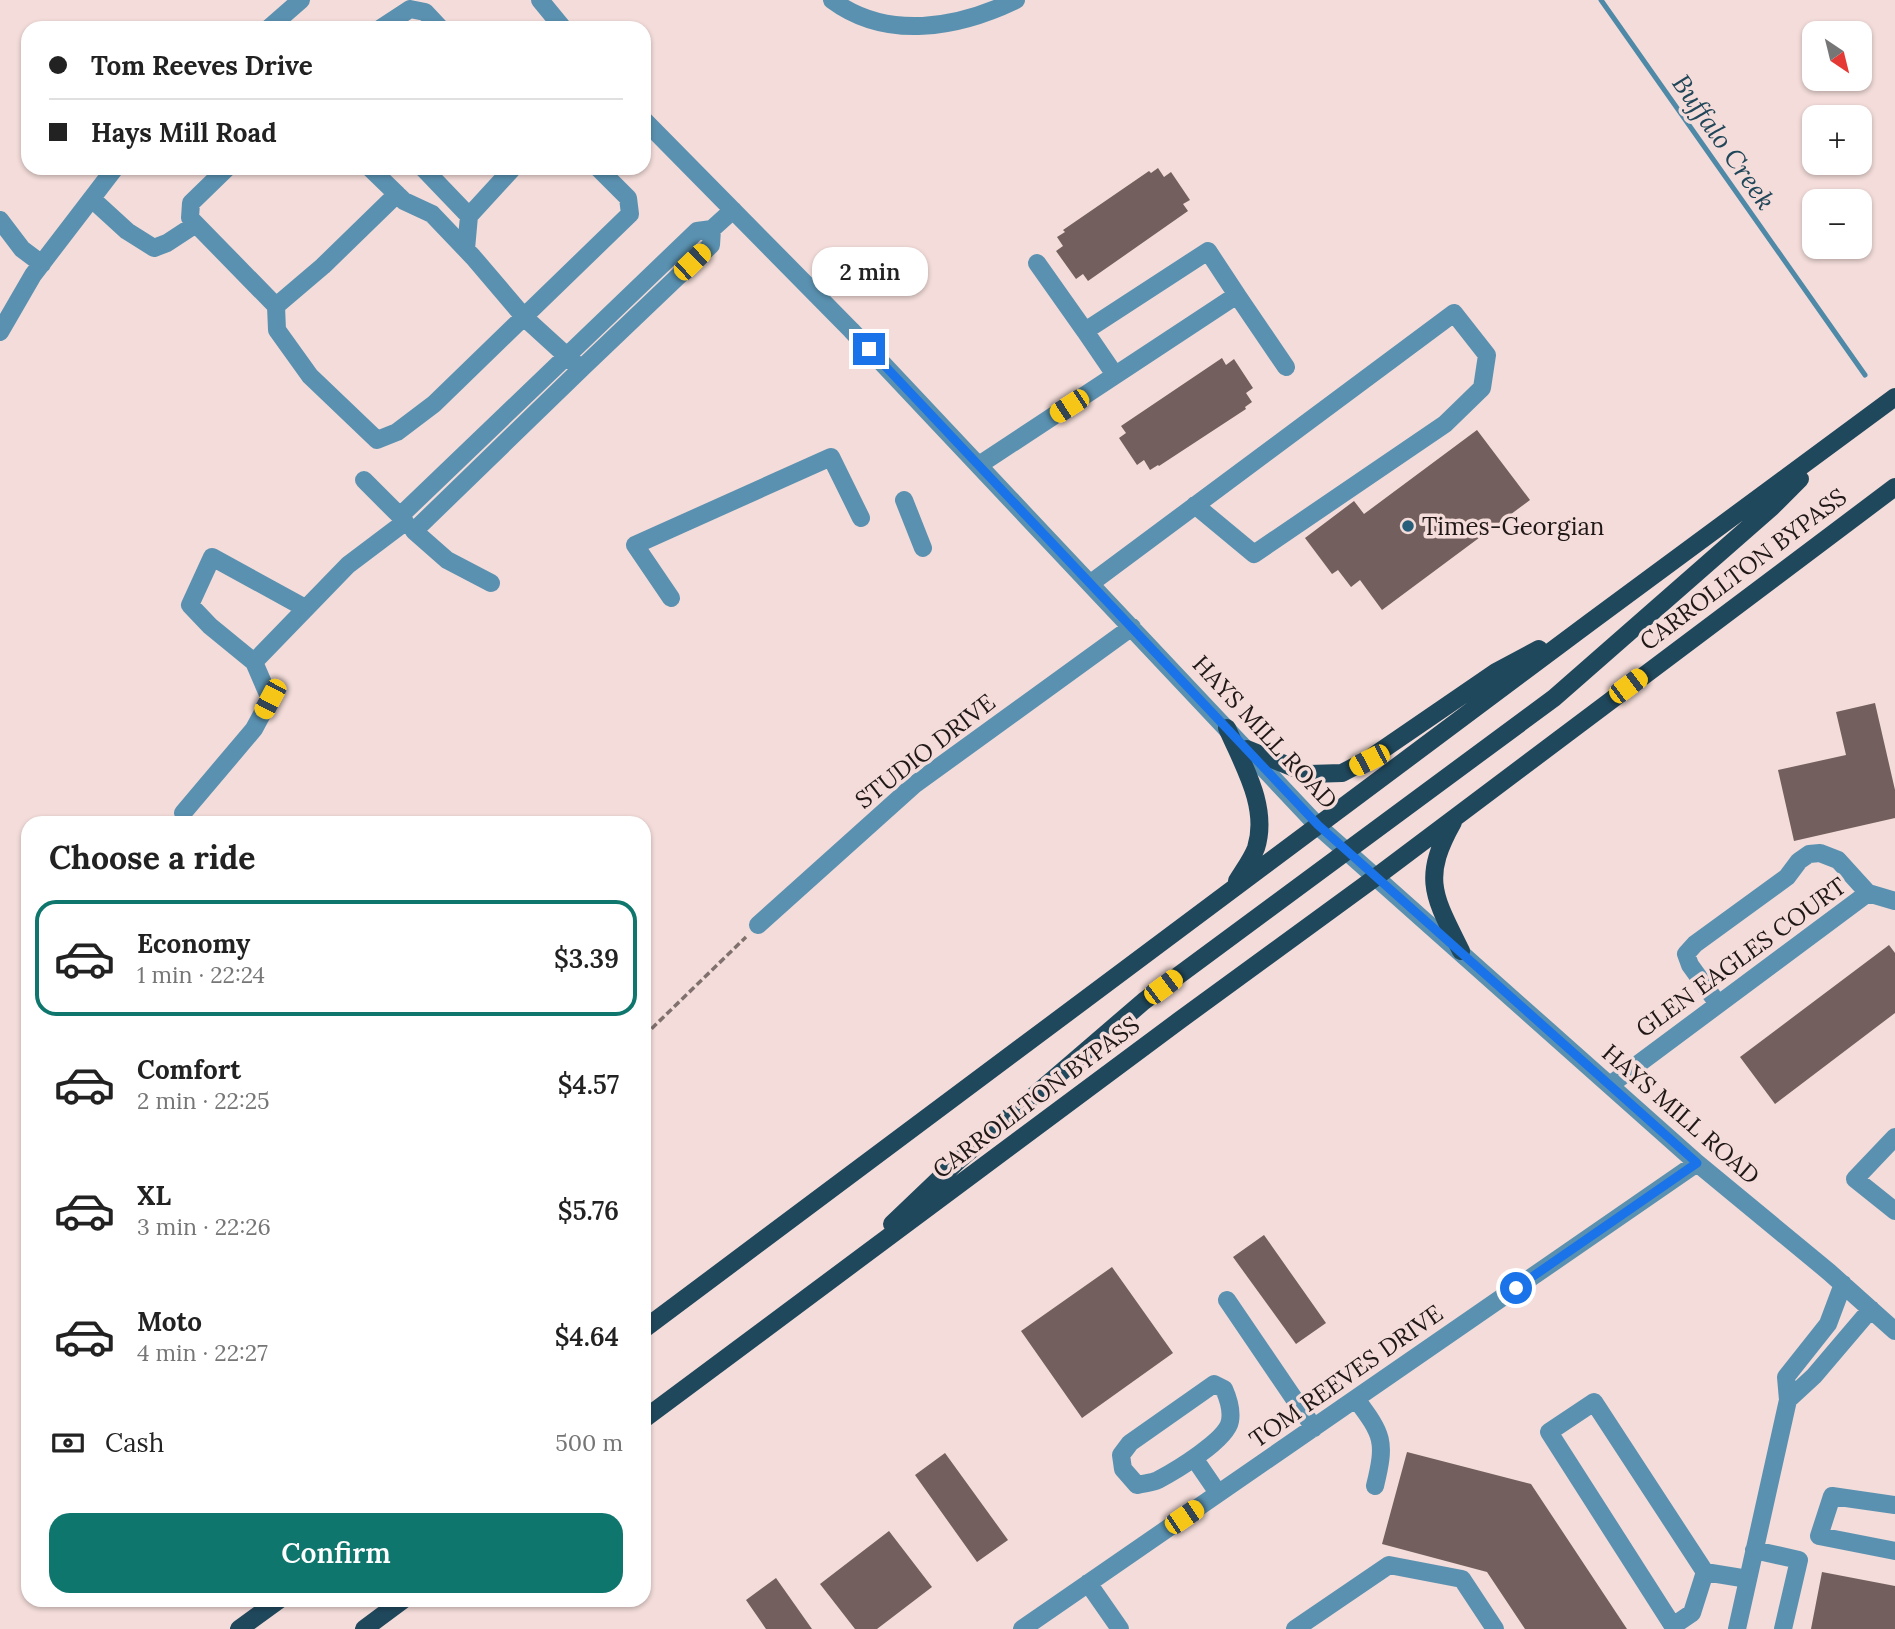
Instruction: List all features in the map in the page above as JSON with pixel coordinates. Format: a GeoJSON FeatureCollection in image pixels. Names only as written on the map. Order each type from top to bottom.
{"type":"FeatureCollection","features":[{"type":"Feature","properties":{"kind":"main road","name":"CARROLLTON BYPASS"},"geometry":{"type":"LineString","coordinates":[[651,1324],[1895,397]]}},
{"type":"Feature","properties":{"kind":"main road"},"geometry":{"type":"LineString","coordinates":[[835,1278],[958,1161],[1144,1001],[1553,698],[1762,516],[1848,433]]}},
{"type":"Feature","properties":{"kind":"main road","name":"CARROLLTON BYPASS"},"geometry":{"type":"LineString","coordinates":[[651,1414],[1376,877],[1895,487]]}},
{"type":"Feature","properties":{"kind":"main road"},"geometry":{"type":"LineString","coordinates":[[1247,750],[1309,775],[1342,773],[1369,760],[1496,673],[1589,623]]}},
{"type":"Feature","properties":{"kind":"main road"},"geometry":{"type":"LineString","coordinates":[[1227,729],[1251,785],[1260,820],[1255,850],[1231,890]]}},
{"type":"Feature","properties":{"kind":"main road"},"geometry":{"type":"LineString","coordinates":[[1457,816],[1435,861],[1433,879],[1437,901],[1461,951]]}},
{"type":"Feature","properties":{"kind":"main road"},"geometry":{"type":"LineString","coordinates":[[242,1627],[269,1607]]}},
{"type":"Feature","properties":{"kind":"main road"},"geometry":{"type":"LineString","coordinates":[[364,1629],[394,1607]]}},
{"type":"Feature","properties":{"kind":"street"},"geometry":{"type":"LineString","coordinates":[[277,21],[301,0]]}},
{"type":"Feature","properties":{"kind":"street"},"geometry":{"type":"LineString","coordinates":[[540,0],[557,21]]}},
{"type":"Feature","properties":{"kind":"street"},"geometry":{"type":"LineString","coordinates":[[832,0],[881,23],[917,27],[957,23],[1016,0]]}},
{"type":"Feature","properties":{"kind":"street"},"geometry":{"type":"LineString","coordinates":[[392,21],[410,9],[425,12],[433,21]]}},
{"type":"Feature","properties":{"kind":"street","name":"HAYS MILL ROAD"},"geometry":{"type":"LineString","coordinates":[[651,127],[851,330],[1318,825],[1697,1163],[1843,1284],[1895,1331]]}},
{"type":"Feature","properties":{"kind":"street"},"geometry":{"type":"LineString","coordinates":[[0,332],[7,304],[42,264],[110,175]]}},
{"type":"Feature","properties":{"kind":"street"},"geometry":{"type":"LineString","coordinates":[[220,175],[191,203],[190,218],[276,306],[277,330],[310,376],[377,440],[397,432],[434,404],[630,214],[628,198],[605,175]]}},
{"type":"Feature","properties":{"kind":"street"},"geometry":{"type":"LineString","coordinates":[[377,175],[404,201],[432,214],[525,318],[581,369]]}},
{"type":"Feature","properties":{"kind":"street"},"geometry":{"type":"LineString","coordinates":[[430,175],[469,216]]}},
{"type":"Feature","properties":{"kind":"street"},"geometry":{"type":"LineString","coordinates":[[466,249],[469,216],[502,175]]}},
{"type":"Feature","properties":{"kind":"street"},"geometry":{"type":"LineString","coordinates":[[276,306],[323,266],[397,194]]}},
{"type":"Feature","properties":{"kind":"street"},"geometry":{"type":"LineString","coordinates":[[92,198],[127,231],[154,248],[196,225]]}},
{"type":"Feature","properties":{"kind":"street"},"geometry":{"type":"LineString","coordinates":[[406,523],[566,355],[697,231],[712,229],[733,211]]}},
{"type":"Feature","properties":{"kind":"street"},"geometry":{"type":"LineString","coordinates":[[0,220],[22,249],[42,264]]}},
{"type":"Feature","properties":{"kind":"street"},"geometry":{"type":"LineString","coordinates":[[254,662],[348,565],[406,523],[581,369],[711,245],[712,229]]}},
{"type":"Feature","properties":{"kind":"street"},"geometry":{"type":"LineString","coordinates":[[1085,331],[1208,251],[1286,367]]}},
{"type":"Feature","properties":{"kind":"street"},"geometry":{"type":"LineString","coordinates":[[1037,263],[1115,375]]}},
{"type":"Feature","properties":{"kind":"street"},"geometry":{"type":"LineString","coordinates":[[979,465],[1237,295]]}},
{"type":"Feature","properties":{"kind":"street"},"geometry":{"type":"LineString","coordinates":[[1091,583],[1195,505],[1454,313],[1487,355],[1482,388],[1445,424],[1254,554],[1195,505]]}},
{"type":"Feature","properties":{"kind":"street"},"geometry":{"type":"LineString","coordinates":[[671,598],[635,545],[831,457],[861,517]]}},
{"type":"Feature","properties":{"kind":"street"},"geometry":{"type":"LineString","coordinates":[[364,480],[447,560],[491,583]]}},
{"type":"Feature","properties":{"kind":"street"},"geometry":{"type":"LineString","coordinates":[[904,500],[923,548]]}},
{"type":"Feature","properties":{"kind":"street"},"geometry":{"type":"LineString","coordinates":[[183,813],[254,729],[270,699],[254,662],[210,626],[190,605],[212,557],[305,608]]}},
{"type":"Feature","properties":{"kind":"street","name":"STUDIO DRIVE"},"geometry":{"type":"LineString","coordinates":[[758,925],[914,785],[1132,627]]}},
{"type":"Feature","properties":{"kind":"street"},"geometry":{"type":"LineString","coordinates":[[1718,1004],[1690,965],[1686,954],[1695,944],[1787,877],[1799,861],[1809,854],[1820,853],[1838,860],[1868,893],[1895,901]]}},
{"type":"Feature","properties":{"kind":"street","name":"GLEN EAGLES COURT"},"geometry":{"type":"LineString","coordinates":[[1610,1085],[1868,893]]}},
{"type":"Feature","properties":{"kind":"street"},"geometry":{"type":"LineString","coordinates":[[1895,1138],[1855,1179],[1895,1211]]}},
{"type":"Feature","properties":{"kind":"street","name":"TOM REEVES DRIVE"},"geometry":{"type":"LineString","coordinates":[[1022,1629],[1697,1163]]}},
{"type":"Feature","properties":{"kind":"street"},"geometry":{"type":"LineString","coordinates":[[1737,1629],[1788,1400],[1786,1377],[1828,1324],[1843,1284]]}},
{"type":"Feature","properties":{"kind":"street"},"geometry":{"type":"LineString","coordinates":[[1227,1300],[1314,1428]]}},
{"type":"Feature","properties":{"kind":"street"},"geometry":{"type":"LineString","coordinates":[[1788,1400],[1814,1376],[1871,1309]]}},
{"type":"Feature","properties":{"kind":"street"},"geometry":{"type":"LineString","coordinates":[[1214,1384],[1224,1389],[1229,1402],[1230,1423],[1222,1434],[1194,1458],[1155,1481],[1136,1485],[1123,1469],[1122,1455],[1130,1443],[1214,1384]]}},
{"type":"Feature","properties":{"kind":"street"},"geometry":{"type":"LineString","coordinates":[[1356,1399],[1380,1434],[1382,1448],[1376,1486]]}},
{"type":"Feature","properties":{"kind":"street"},"geometry":{"type":"LineString","coordinates":[[1705,1572],[1692,1614],[1673,1626],[1549,1432],[1594,1402],[1705,1572],[1748,1579]]}},
{"type":"Feature","properties":{"kind":"street"},"geometry":{"type":"LineString","coordinates":[[1194,1458],[1218,1493]]}},
{"type":"Feature","properties":{"kind":"street"},"geometry":{"type":"LineString","coordinates":[[1783,1629],[1799,1560],[1819,1536],[1832,1496],[1895,1505]]}},
{"type":"Feature","properties":{"kind":"street"},"geometry":{"type":"LineString","coordinates":[[1819,1536],[1895,1551]]}},
{"type":"Feature","properties":{"kind":"street"},"geometry":{"type":"LineString","coordinates":[[1754,1550],[1799,1560]]}},
{"type":"Feature","properties":{"kind":"street"},"geometry":{"type":"LineString","coordinates":[[1295,1629],[1390,1565],[1462,1579],[1494,1629]]}},
{"type":"Feature","properties":{"kind":"street"},"geometry":{"type":"LineString","coordinates":[[1088,1583],[1120,1629]]}},
{"type":"Feature","properties":{"kind":"path"},"geometry":{"type":"LineString","coordinates":[[651,1029],[758,925]]}},
{"type":"Feature","properties":{"kind":"building"},"geometry":{"type":"Polygon","coordinates":[[[1158,168],[1164,177],[1171,172],[1190,200],[1183,204],[1188,211],[1088,281],[1083,274],[1076,279],[1056,251],[1063,246],[1057,237],[1065,232],[1063,230],[1149,171],[1151,173],[1158,168]]]}},
{"type":"Feature","properties":{"kind":"building"},"geometry":{"type":"Polygon","coordinates":[[[1222,358],[1226,365],[1234,359],[1253,388],[1246,393],[1252,402],[1246,409],[1159,466],[1150,470],[1144,460],[1137,465],[1119,438],[1126,433],[1121,426],[1222,358]]]}},
{"type":"Feature","properties":{"kind":"building","name":"Times-Georgian"},"geometry":{"type":"Polygon","coordinates":[[[1477,430],[1530,500],[1382,610],[1360,580],[1351,587],[1338,570],[1332,574],[1305,538],[1354,501],[1364,514],[1477,430]]]}},
{"type":"Feature","properties":{"kind":"building"},"geometry":{"type":"Polygon","coordinates":[[[1875,703],[1895,790],[1895,818],[1794,841],[1778,770],[1846,755],[1836,712],[1875,703]]]}},
{"type":"Feature","properties":{"kind":"building"},"geometry":{"type":"Polygon","coordinates":[[[1889,945],[1895,953],[1895,1013],[1775,1104],[1740,1057],[1889,945]]]}},
{"type":"Feature","properties":{"kind":"building"},"geometry":{"type":"Polygon","coordinates":[[[1264,1235],[1326,1323],[1296,1344],[1233,1257],[1264,1235]]]}},
{"type":"Feature","properties":{"kind":"building"},"geometry":{"type":"Polygon","coordinates":[[[1112,1267],[1173,1353],[1082,1418],[1021,1331],[1112,1267]]]}},
{"type":"Feature","properties":{"kind":"building"},"geometry":{"type":"Polygon","coordinates":[[[1407,1452],[1531,1484],[1627,1629],[1525,1629],[1487,1572],[1382,1544],[1407,1452]]]}},
{"type":"Feature","properties":{"kind":"building"},"geometry":{"type":"Polygon","coordinates":[[[945,1453],[1008,1540],[977,1562],[915,1475],[945,1453]]]}},
{"type":"Feature","properties":{"kind":"building"},"geometry":{"type":"Polygon","coordinates":[[[889,1531],[932,1587],[877,1629],[855,1629],[820,1584],[889,1531]]]}},
{"type":"Feature","properties":{"kind":"building"},"geometry":{"type":"Polygon","coordinates":[[[1822,1572],[1895,1586],[1895,1629],[1811,1629],[1822,1572]]]}},
{"type":"Feature","properties":{"kind":"building"},"geometry":{"type":"Polygon","coordinates":[[[776,1578],[812,1629],[766,1629],[746,1600],[776,1578]]]}},
{"type":"Feature","properties":{"kind":"waterway","name":"Buffalo Creek"},"geometry":{"type":"LineString","coordinates":[[1601,0],[1865,375]]}},
{"type":"Feature","properties":{"kind":"place","name":"Times-Georgian"},"geometry":{"type":"Point","coordinates":[1408,526]}},
{"type":"Feature","properties":{"kind":"route"},"geometry":{"type":"LineString","coordinates":[[869,349],[1318,825],[1697,1163],[1516,1288]]}}]}
